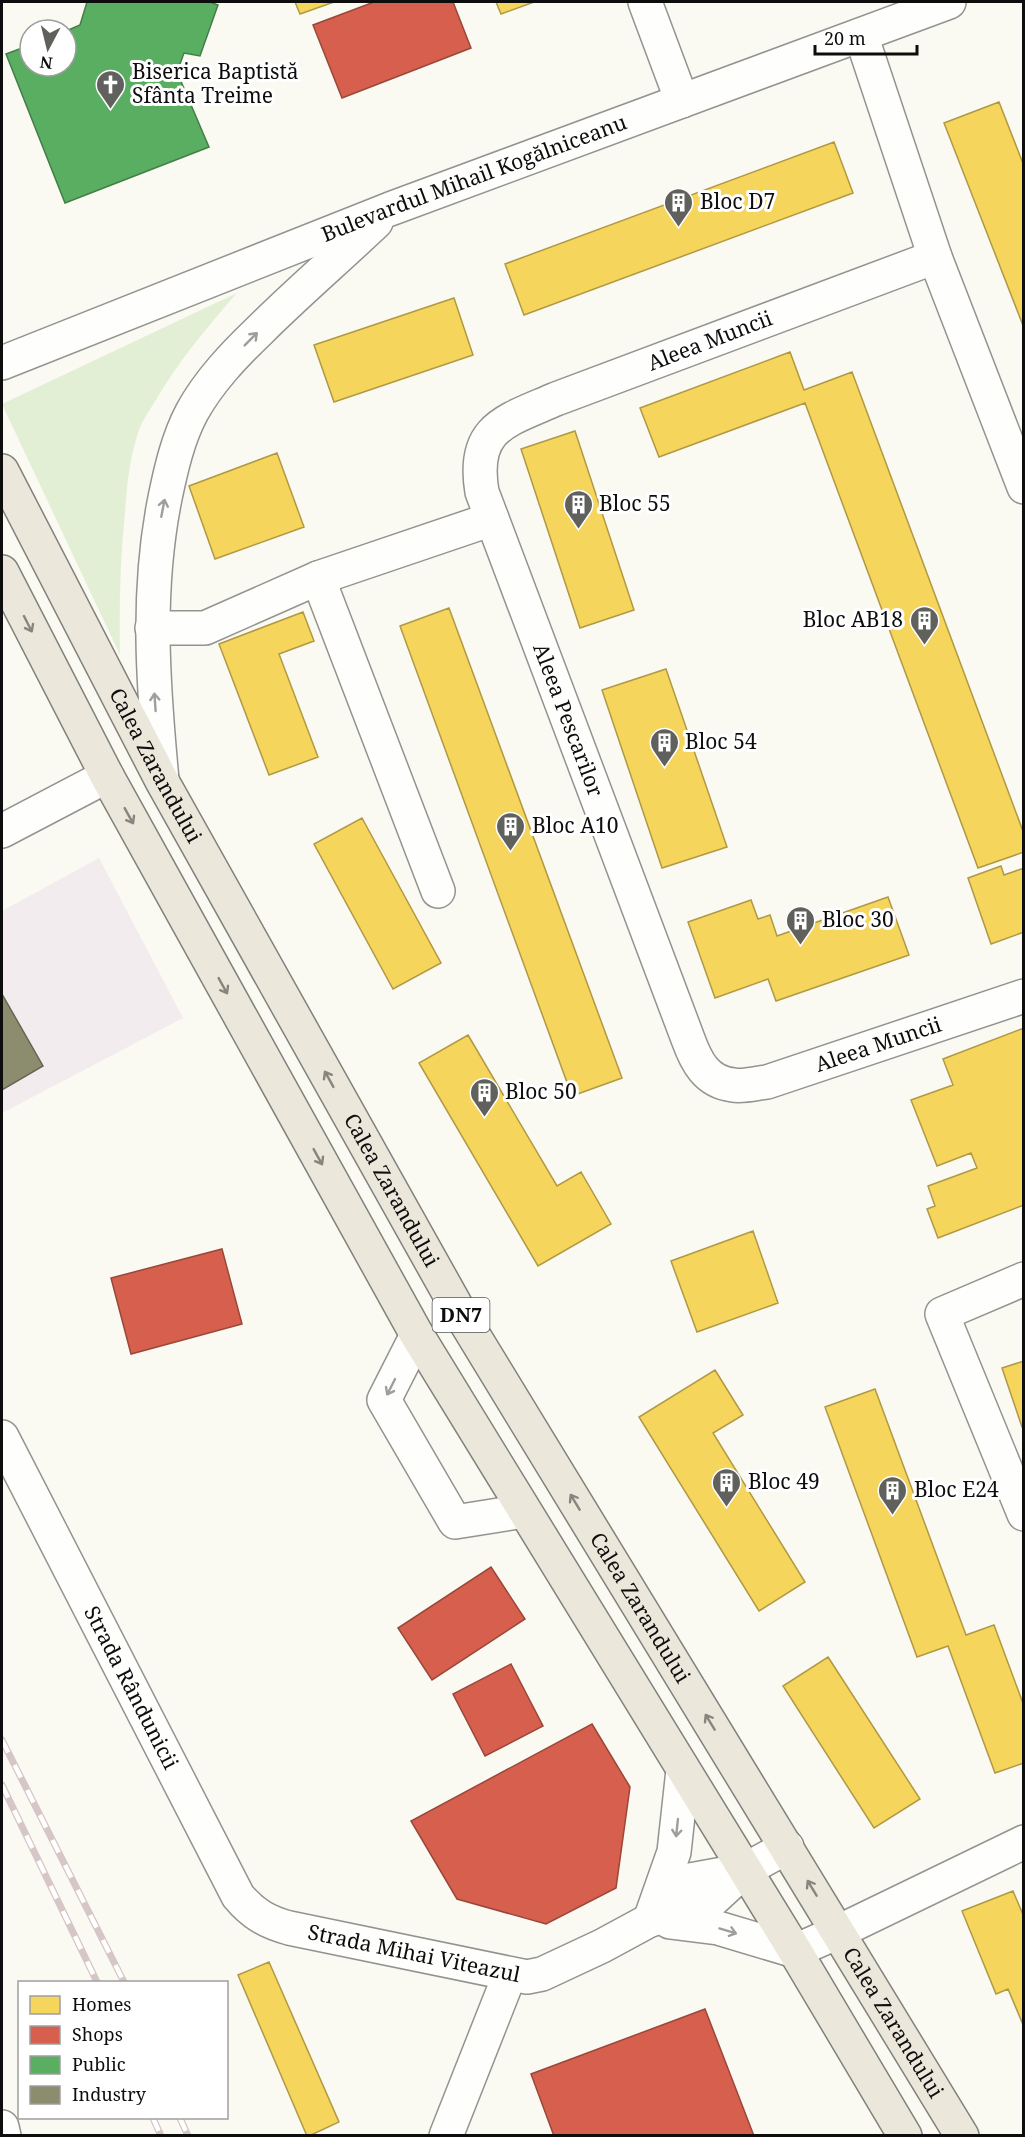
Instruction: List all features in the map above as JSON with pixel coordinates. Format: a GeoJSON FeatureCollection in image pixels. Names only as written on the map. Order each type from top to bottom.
{"type":"FeatureCollection","features":[{"type":"Feature","properties":{"kind":"main road","name":"Calea Zarandului"},"geometry":{"type":"LineString","coordinates":[[2,471],[162,781],[460,1312],[962,2136]]}},
{"type":"Feature","properties":{"kind":"main road","name":"DN7"},"geometry":{"type":"LineString","coordinates":[[2,572],[107,776],[417,1335],[795,1951],[905,2136]]}},
{"type":"Feature","properties":{"kind":"street"},"geometry":{"type":"LineString","coordinates":[[645,2],[682,101]]}},
{"type":"Feature","properties":{"kind":"street","name":"Bulevardul Mihail Kogălniceanu"},"geometry":{"type":"LineString","coordinates":[[2,363],[390,209],[950,2]]}},
{"type":"Feature","properties":{"kind":"street"},"geometry":{"type":"LineString","coordinates":[[861,34],[935,257],[1023,487]]}},
{"type":"Feature","properties":{"kind":"street"},"geometry":{"type":"LineString","coordinates":[[162,781],[155,711],[152,628],[157,536],[178,444],[192,411],[216,376],[235,354],[390,209]]}},
{"type":"Feature","properties":{"kind":"street","name":"Aleea Muncii"},"geometry":{"type":"LineString","coordinates":[[488,434],[510,419],[556,399],[935,257]]}},
{"type":"Feature","properties":{"kind":"street","name":"Aleea Pescarilor"},"geometry":{"type":"LineString","coordinates":[[488,434],[478,471],[482,492],[492,519],[697,1062],[713,1078],[733,1085]]}},
{"type":"Feature","properties":{"kind":"street"},"geometry":{"type":"LineString","coordinates":[[152,628],[205,628],[318,578],[492,519]]}},
{"type":"Feature","properties":{"kind":"street"},"geometry":{"type":"LineString","coordinates":[[318,578],[438,891]]}},
{"type":"Feature","properties":{"kind":"street"},"geometry":{"type":"LineString","coordinates":[[2,831],[107,776]]}},
{"type":"Feature","properties":{"kind":"street","name":"Aleea Muncii"},"geometry":{"type":"LineString","coordinates":[[733,1085],[767,1082],[1023,996]]}},
{"type":"Feature","properties":{"kind":"street"},"geometry":{"type":"LineString","coordinates":[[1023,1279],[942,1314],[1023,1514]]}},
{"type":"Feature","properties":{"kind":"street"},"geometry":{"type":"LineString","coordinates":[[417,1335],[384,1400],[454,1522],[524,1510]]}},
{"type":"Feature","properties":{"kind":"street","name":"Strada Rândunicii"},"geometry":{"type":"LineString","coordinates":[[2,1437],[238,1896],[254,1913],[275,1924]]}},
{"type":"Feature","properties":{"kind":"street"},"geometry":{"type":"LineString","coordinates":[[683,1770],[674,1852],[650,1920],[718,1928],[795,1951],[1023,1842]]}},
{"type":"Feature","properties":{"kind":"street","name":"Strada Mihai Viteazul"},"geometry":{"type":"LineString","coordinates":[[275,1924],[527,1977],[542,1974],[650,1920],[690,1880],[745,1870],[787,1847]]}},
{"type":"Feature","properties":{"kind":"street"},"geometry":{"type":"LineString","coordinates":[[446,2136],[510,1974]]}},
{"type":"Feature","properties":{"kind":"street"},"geometry":{"type":"LineString","coordinates":[[2,2127],[4,2136]]}},
{"type":"Feature","properties":{"kind":"shaded area"},"geometry":{"type":"Polygon","coordinates":[[[99,858],[183,1018],[2,1113],[2,911],[99,858]]]}},
{"type":"Feature","properties":{"kind":"green space"},"geometry":{"type":"Polygon","coordinates":[[[237,293],[182,360],[140,427],[130,469],[123,530],[120,655],[2,404],[237,293]]]}},
{"type":"Feature","properties":{"kind":"building: Homes"},"geometry":{"type":"Polygon","coordinates":[[[295,2],[334,2],[300,14],[295,2]]]}},
{"type":"Feature","properties":{"kind":"building: Homes"},"geometry":{"type":"Polygon","coordinates":[[[496,2],[534,2],[501,14],[496,2]]]}},
{"type":"Feature","properties":{"kind":"building: Homes"},"geometry":{"type":"Polygon","coordinates":[[[999,102],[1024,166],[1024,328],[944,123],[999,102]]]}},
{"type":"Feature","properties":{"kind":"building: Homes","name":"Bloc D7"},"geometry":{"type":"Polygon","coordinates":[[[834,142],[853,193],[524,315],[505,264],[834,142]]]}},
{"type":"Feature","properties":{"kind":"building: Homes"},"geometry":{"type":"Polygon","coordinates":[[[454,298],[473,355],[334,402],[314,345],[454,298]]]}},
{"type":"Feature","properties":{"kind":"building: Homes","name":"Bloc AB18"},"geometry":{"type":"Polygon","coordinates":[[[790,352],[804,390],[852,372],[1024,834],[1024,852],[978,868],[805,403],[659,457],[640,408],[790,352]]]}},
{"type":"Feature","properties":{"kind":"building: Homes","name":"Bloc 55"},"geometry":{"type":"Polygon","coordinates":[[[575,431],[634,610],[580,628],[521,449],[575,431]]]}},
{"type":"Feature","properties":{"kind":"building: Homes"},"geometry":{"type":"Polygon","coordinates":[[[277,453],[304,527],[215,559],[189,486],[277,453]]]}},
{"type":"Feature","properties":{"kind":"building: Homes","name":"Bloc A10"},"geometry":{"type":"Polygon","coordinates":[[[449,608],[622,1078],[572,1096],[400,626],[449,608]]]}},
{"type":"Feature","properties":{"kind":"building: Homes"},"geometry":{"type":"Polygon","coordinates":[[[303,612],[314,641],[279,654],[318,757],[269,775],[219,644],[303,612]]]}},
{"type":"Feature","properties":{"kind":"building: Homes","name":"Bloc 54"},"geometry":{"type":"Polygon","coordinates":[[[666,669],[727,847],[662,868],[602,690],[666,669]]]}},
{"type":"Feature","properties":{"kind":"building: Homes"},"geometry":{"type":"Polygon","coordinates":[[[362,818],[441,963],[393,989],[314,844],[362,818]]]}},
{"type":"Feature","properties":{"kind":"building: Homes"},"geometry":{"type":"Polygon","coordinates":[[[1001,866],[1004,875],[1024,868],[1024,932],[991,944],[968,878],[1001,866]]]}},
{"type":"Feature","properties":{"kind":"building: Homes","name":"Bloc 30"},"geometry":{"type":"Polygon","coordinates":[[[888,897],[909,955],[776,1001],[768,979],[715,998],[688,922],[751,900],[758,919],[770,915],[777,936],[888,897]]]}},
{"type":"Feature","properties":{"kind":"building: Homes"},"geometry":{"type":"Polygon","coordinates":[[[1024,1028],[1024,1205],[938,1238],[927,1209],[935,1206],[928,1186],[977,1168],[971,1153],[937,1166],[911,1100],[953,1085],[943,1059],[1024,1028]]]}},
{"type":"Feature","properties":{"kind":"building: Homes","name":"Bloc 50"},"geometry":{"type":"Polygon","coordinates":[[[468,1035],[557,1186],[581,1172],[611,1224],[538,1266],[419,1063],[468,1035]]]}},
{"type":"Feature","properties":{"kind":"building: Homes"},"geometry":{"type":"Polygon","coordinates":[[[753,1231],[778,1303],[697,1332],[671,1261],[753,1231]]]}},
{"type":"Feature","properties":{"kind":"building: Homes"},"geometry":{"type":"Polygon","coordinates":[[[1024,1361],[1024,1426],[1022,1427],[1002,1368],[1024,1361]]]}},
{"type":"Feature","properties":{"kind":"building: Homes","name":"Bloc 49"},"geometry":{"type":"Polygon","coordinates":[[[715,1370],[743,1415],[713,1433],[805,1582],[759,1611],[639,1417],[715,1370]]]}},
{"type":"Feature","properties":{"kind":"building: Homes","name":"Bloc E24"},"geometry":{"type":"Polygon","coordinates":[[[875,1389],[966,1635],[994,1625],[1024,1706],[1024,1763],[995,1773],[948,1646],[917,1657],[825,1407],[875,1389]]]}},
{"type":"Feature","properties":{"kind":"building: Homes"},"geometry":{"type":"Polygon","coordinates":[[[828,1657],[920,1799],[874,1828],[783,1686],[828,1657]]]}},
{"type":"Feature","properties":{"kind":"building: Homes"},"geometry":{"type":"Polygon","coordinates":[[[1013,1891],[1024,1917],[1024,2027],[1008,1989],[996,1994],[962,1911],[1013,1891]]]}},
{"type":"Feature","properties":{"kind":"building: Homes"},"geometry":{"type":"Polygon","coordinates":[[[269,1962],[339,2122],[309,2136],[307,2136],[238,1975],[269,1962]]]}},
{"type":"Feature","properties":{"kind":"building: Shops"},"geometry":{"type":"Polygon","coordinates":[[[374,2],[453,2],[471,48],[342,98],[313,25],[374,2]]]}},
{"type":"Feature","properties":{"kind":"building: Shops"},"geometry":{"type":"Polygon","coordinates":[[[222,1249],[242,1324],[131,1354],[111,1278],[222,1249]]]}},
{"type":"Feature","properties":{"kind":"building: Shops"},"geometry":{"type":"Polygon","coordinates":[[[491,1567],[525,1619],[432,1680],[398,1628],[491,1567]]]}},
{"type":"Feature","properties":{"kind":"building: Shops"},"geometry":{"type":"Polygon","coordinates":[[[511,1664],[543,1726],[485,1756],[453,1694],[511,1664]]]}},
{"type":"Feature","properties":{"kind":"building: Shops"},"geometry":{"type":"Polygon","coordinates":[[[592,1724],[630,1787],[616,1888],[546,1924],[457,1899],[411,1821],[592,1724]]]}},
{"type":"Feature","properties":{"kind":"building: Shops"},"geometry":{"type":"Polygon","coordinates":[[[705,2009],[754,2136],[554,2136],[531,2074],[705,2009]]]}},
{"type":"Feature","properties":{"kind":"building: Public","name":"Biserica Baptistă Sfânta Treime"},"geometry":{"type":"Polygon","coordinates":[[[87,2],[210,2],[218,5],[200,56],[184,53],[177,72],[209,147],[65,203],[6,54],[18,50],[18,78],[78,78],[78,26],[87,2]]]}},
{"type":"Feature","properties":{"kind":"building: Industry"},"geometry":{"type":"Polygon","coordinates":[[[2,994],[43,1066],[2,1090],[2,994]]]}},
{"type":"Feature","properties":{"kind":"railway"},"geometry":{"type":"LineString","coordinates":[[2,1740],[123,1981]]}},
{"type":"Feature","properties":{"kind":"railway"},"geometry":{"type":"LineString","coordinates":[[2,1785],[97,1981]]}},
{"type":"Feature","properties":{"kind":"railway"},"geometry":{"type":"LineString","coordinates":[[153,2119],[161,2136]]}},
{"type":"Feature","properties":{"kind":"railway"},"geometry":{"type":"LineString","coordinates":[[180,2119],[188,2136]]}},
{"type":"Feature","properties":{"kind":"place","name":"Biserica Baptistă Sfânta Treime"},"geometry":{"type":"Point","coordinates":[111,110]}},
{"type":"Feature","properties":{"kind":"place","name":"Bloc D7"},"geometry":{"type":"Point","coordinates":[679,228]}},
{"type":"Feature","properties":{"kind":"place","name":"Bloc 55"},"geometry":{"type":"Point","coordinates":[578,530]}},
{"type":"Feature","properties":{"kind":"place","name":"Bloc AB18"},"geometry":{"type":"Point","coordinates":[924,646]}},
{"type":"Feature","properties":{"kind":"place","name":"Bloc 54"},"geometry":{"type":"Point","coordinates":[664,768]}},
{"type":"Feature","properties":{"kind":"place","name":"Bloc A10"},"geometry":{"type":"Point","coordinates":[511,852]}},
{"type":"Feature","properties":{"kind":"place","name":"Bloc 30"},"geometry":{"type":"Point","coordinates":[801,946]}},
{"type":"Feature","properties":{"kind":"place","name":"Bloc 50"},"geometry":{"type":"Point","coordinates":[484,1118]}},
{"type":"Feature","properties":{"kind":"place","name":"Bloc 49"},"geometry":{"type":"Point","coordinates":[727,1508]}},
{"type":"Feature","properties":{"kind":"place","name":"Bloc E24"},"geometry":{"type":"Point","coordinates":[893,1516]}}]}
